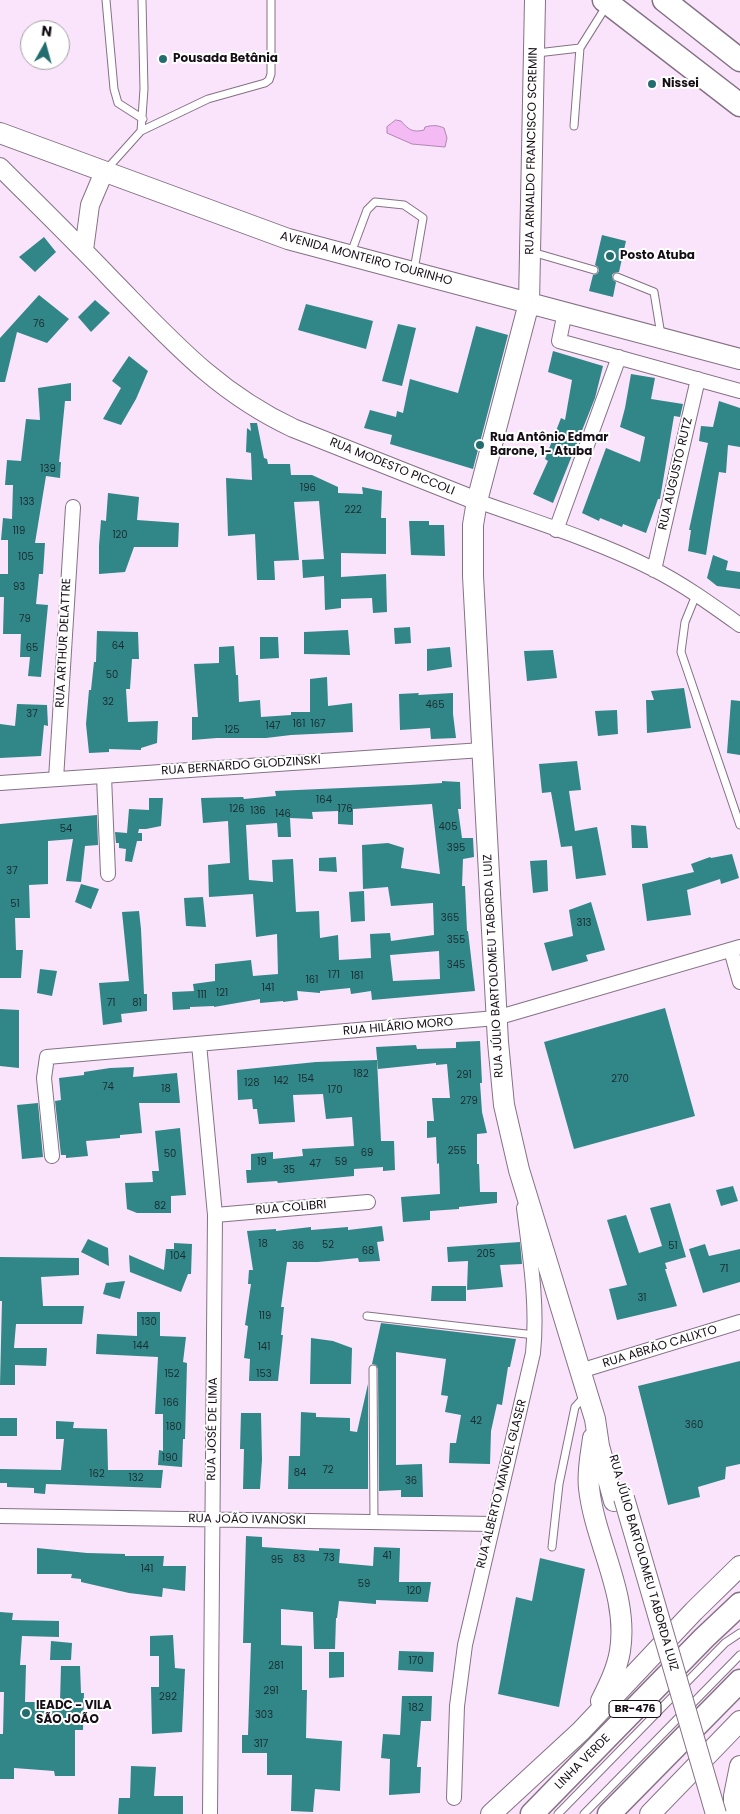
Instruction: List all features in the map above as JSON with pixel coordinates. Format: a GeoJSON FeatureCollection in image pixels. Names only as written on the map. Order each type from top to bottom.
{"type":"FeatureCollection","features":[{"type":"Feature","properties":{"kind":"highway"},"geometry":{"type":"LineString","coordinates":[[664,0],[740,60]]}},
{"type":"Feature","properties":{"kind":"highway"},"geometry":{"type":"LineString","coordinates":[[606,1],[740,105]]}},
{"type":"Feature","properties":{"kind":"highway","name":"LINHA VERDE"},"geometry":{"type":"LineString","coordinates":[[532,1814],[740,1604]]}},
{"type":"Feature","properties":{"kind":"highway"},"geometry":{"type":"LineString","coordinates":[[609,1814],[740,1681]]}},
{"type":"Feature","properties":{"kind":"main road","name":"RUA ARNALDO FRANCISCO SCREMIN"},"geometry":{"type":"LineString","coordinates":[[477,501],[529,302],[535,0]]}},
{"type":"Feature","properties":{"kind":"main road","name":"AVENIDA MONTEIRO TOURINHO"},"geometry":{"type":"LineString","coordinates":[[0,133],[258,229],[350,256],[740,359]]}},
{"type":"Feature","properties":{"kind":"main road","name":"RUA JÚLIO BARTOLOMEU TABORDA LUIZ"},"geometry":{"type":"LineString","coordinates":[[477,501],[473,525],[472,552],[496,1018],[504,1105],[519,1170],[595,1419],[599,1446],[619,1499],[681,1711]]}},
{"type":"Feature","properties":{"kind":"main road"},"geometry":{"type":"LineString","coordinates":[[491,1814],[581,1731],[600,1703],[612,1678],[620,1652],[622,1626],[619,1602],[592,1505],[589,1486],[589,1466],[595,1419]]}},
{"type":"Feature","properties":{"kind":"main road","name":"BR-476"},"geometry":{"type":"LineString","coordinates":[[581,1731],[694,1611],[740,1566]]}},
{"type":"Feature","properties":{"kind":"main road"},"geometry":{"type":"LineString","coordinates":[[681,1711],[706,1814]]}},
{"type":"Feature","properties":{"kind":"main road"},"geometry":{"type":"LineString","coordinates":[[681,1711],[716,1814]]}},
{"type":"Feature","properties":{"kind":"main road"},"geometry":{"type":"LineString","coordinates":[[650,1814],[740,1721]]}},
{"type":"Feature","properties":{"kind":"main road"},"geometry":{"type":"LineString","coordinates":[[734,1814],[734,1796],[740,1766]]}},
{"type":"Feature","properties":{"kind":"street","name":"RUA MODESTO PICCOLI"},"geometry":{"type":"LineString","coordinates":[[0,167],[197,366],[212,379],[253,407],[293,428],[654,570],[696,595],[740,625]]}},
{"type":"Feature","properties":{"kind":"street"},"geometry":{"type":"LineString","coordinates":[[84,250],[90,205],[104,172]]}},
{"type":"Feature","properties":{"kind":"street"},"geometry":{"type":"LineString","coordinates":[[565,312],[559,340],[740,391]]}},
{"type":"Feature","properties":{"kind":"street"},"geometry":{"type":"LineString","coordinates":[[556,530],[619,357]]}},
{"type":"Feature","properties":{"kind":"street","name":"RUA AUGUSTO RUTZ"},"geometry":{"type":"LineString","coordinates":[[654,570],[698,379]]}},
{"type":"Feature","properties":{"kind":"street","name":"RUA ARTHUR DELATTRE"},"geometry":{"type":"LineString","coordinates":[[56,779],[73,506]]}},
{"type":"Feature","properties":{"kind":"street","name":"RUA BERNARDO GLODZINSKI"},"geometry":{"type":"LineString","coordinates":[[0,782],[482,750]]}},
{"type":"Feature","properties":{"kind":"street"},"geometry":{"type":"LineString","coordinates":[[104,776],[108,874]]}},
{"type":"Feature","properties":{"kind":"street"},"geometry":{"type":"LineString","coordinates":[[735,949],[740,982]]}},
{"type":"Feature","properties":{"kind":"street","name":"RUA HILÁRIO MORO"},"geometry":{"type":"LineString","coordinates":[[52,1156],[44,1078],[47,1057],[496,1018],[735,949]]}},
{"type":"Feature","properties":{"kind":"street","name":"RUA JOSÉ DE LIMA"},"geometry":{"type":"LineString","coordinates":[[199,1044],[215,1215],[210,1814]]}},
{"type":"Feature","properties":{"kind":"street","name":"RUA ALBERTO MANOEL GLASER"},"geometry":{"type":"LineString","coordinates":[[454,1798],[460,1673],[471,1612],[528,1376],[535,1335],[534,1289],[519,1170]]}},
{"type":"Feature","properties":{"kind":"street","name":"RUA COLIBRI"},"geometry":{"type":"LineString","coordinates":[[215,1215],[368,1202]]}},
{"type":"Feature","properties":{"kind":"street","name":"RUA ABRÃO CALIXTO"},"geometry":{"type":"LineString","coordinates":[[580,1371],[740,1322]]}},
{"type":"Feature","properties":{"kind":"street","name":"RUA JOÃO IVANOSKI"},"geometry":{"type":"LineString","coordinates":[[0,1516],[493,1524]]}},
{"type":"Feature","properties":{"kind":"lane"},"geometry":{"type":"LineString","coordinates":[[106,0],[114,89],[118,103],[143,119]]}},
{"type":"Feature","properties":{"kind":"lane"},"geometry":{"type":"LineString","coordinates":[[141,131],[143,119],[142,0]]}},
{"type":"Feature","properties":{"kind":"lane"},"geometry":{"type":"LineString","coordinates":[[104,172],[141,131],[208,99],[265,83],[269,80],[271,74],[271,0]]}},
{"type":"Feature","properties":{"kind":"lane"},"geometry":{"type":"LineString","coordinates":[[574,126],[580,48],[606,1]]}},
{"type":"Feature","properties":{"kind":"lane"},"geometry":{"type":"LineString","coordinates":[[534,54],[580,48]]}},
{"type":"Feature","properties":{"kind":"lane"},"geometry":{"type":"LineString","coordinates":[[350,256],[367,210],[375,202],[404,205],[423,218],[413,272]]}},
{"type":"Feature","properties":{"kind":"lane"},"geometry":{"type":"LineString","coordinates":[[530,251],[594,270]]}},
{"type":"Feature","properties":{"kind":"lane"},"geometry":{"type":"LineString","coordinates":[[617,277],[654,292],[661,338]]}},
{"type":"Feature","properties":{"kind":"lane"},"geometry":{"type":"LineString","coordinates":[[696,595],[685,622],[681,652],[740,824]]}},
{"type":"Feature","properties":{"kind":"lane"},"geometry":{"type":"LineString","coordinates":[[366,1316],[535,1335]]}},
{"type":"Feature","properties":{"kind":"lane"},"geometry":{"type":"LineString","coordinates":[[373,1368],[374,1522]]}},
{"type":"Feature","properties":{"kind":"lane"},"geometry":{"type":"LineString","coordinates":[[552,1547],[559,1484],[575,1407],[587,1394]]}},
{"type":"Feature","properties":{"kind":"lane"},"geometry":{"type":"LineString","coordinates":[[558,1814],[725,1643],[740,1633]]}},
{"type":"Feature","properties":{"kind":"lane"},"geometry":{"type":"LineString","coordinates":[[584,1814],[740,1655]]}},
{"type":"Feature","properties":{"kind":"shaded area"},"geometry":{"type":"Polygon","coordinates":[[[396,120],[401,121],[413,131],[424,130],[425,127],[433,126],[444,128],[447,138],[445,147],[412,144],[387,133],[387,127],[396,120]]]}},
{"type":"Feature","properties":{"kind":"building","name":"Posto Atuba"},"geometry":{"type":"Polygon","coordinates":[[[602,235],[626,241],[619,272],[612,275],[613,280],[616,282],[613,297],[589,291],[593,275],[599,271],[595,265],[602,235]]]}},
{"type":"Feature","properties":{"kind":"building"},"geometry":{"type":"Polygon","coordinates":[[[44,237],[56,252],[35,272],[19,257],[44,237]]]}},
{"type":"Feature","properties":{"kind":"building"},"geometry":{"type":"Polygon","coordinates":[[[39,295],[69,319],[47,343],[17,332],[5,382],[0,382],[0,338],[39,295]]]}},
{"type":"Feature","properties":{"kind":"building"},"geometry":{"type":"Polygon","coordinates":[[[95,300],[110,313],[91,332],[78,317],[95,300]]]}},
{"type":"Feature","properties":{"kind":"building"},"geometry":{"type":"Polygon","coordinates":[[[306,304],[373,321],[366,349],[298,330],[306,304]]]}},
{"type":"Feature","properties":{"kind":"building"},"geometry":{"type":"Polygon","coordinates":[[[398,324],[416,328],[402,386],[382,381],[398,324]]]}},
{"type":"Feature","properties":{"kind":"building"},"geometry":{"type":"Polygon","coordinates":[[[476,326],[508,335],[473,469],[390,444],[392,435],[364,428],[370,410],[396,417],[397,411],[403,413],[410,379],[458,393],[476,326]]]}},
{"type":"Feature","properties":{"kind":"building"},"geometry":{"type":"Polygon","coordinates":[[[553,351],[603,366],[595,398],[553,503],[533,494],[548,461],[545,459],[561,418],[565,420],[572,380],[548,372],[553,351]]]}},
{"type":"Feature","properties":{"kind":"building"},"geometry":{"type":"Polygon","coordinates":[[[129,356],[148,371],[136,399],[121,425],[103,419],[121,388],[112,381],[129,356]]]}},
{"type":"Feature","properties":{"kind":"building"},"geometry":{"type":"Polygon","coordinates":[[[631,374],[655,378],[651,399],[683,404],[680,417],[674,416],[660,499],[658,499],[646,533],[623,524],[622,527],[600,518],[599,521],[582,513],[606,448],[640,462],[645,437],[620,427],[631,374]]]}},
{"type":"Feature","properties":{"kind":"building"},"geometry":{"type":"Polygon","coordinates":[[[71,383],[71,401],[65,401],[59,462],[61,462],[60,478],[46,476],[35,543],[45,543],[43,574],[39,574],[36,604],[48,605],[41,677],[28,676],[30,657],[20,657],[21,634],[3,634],[4,597],[0,597],[0,574],[8,574],[8,540],[1,540],[3,518],[12,519],[13,485],[5,485],[7,460],[21,461],[26,419],[40,420],[38,388],[71,383]]]}},
{"type":"Feature","properties":{"kind":"building"},"geometry":{"type":"Polygon","coordinates":[[[719,401],[740,408],[740,447],[728,445],[726,473],[719,472],[706,555],[688,551],[691,530],[689,530],[708,443],[699,441],[701,426],[713,427],[719,401]]]}},
{"type":"Feature","properties":{"kind":"building"},"geometry":{"type":"Polygon","coordinates":[[[250,423],[257,423],[264,458],[267,459],[268,464],[290,464],[291,475],[312,475],[338,487],[338,493],[363,494],[362,487],[382,491],[381,518],[386,518],[386,554],[341,553],[341,577],[386,574],[387,612],[373,613],[372,598],[341,599],[341,608],[325,610],[324,576],[303,578],[302,560],[324,559],[319,501],[294,502],[299,560],[274,561],[275,580],[257,580],[255,534],[228,536],[226,478],[252,480],[251,453],[246,452],[247,428],[251,431],[250,423]]]}},
{"type":"Feature","properties":{"kind":"building"},"geometry":{"type":"Polygon","coordinates":[[[108,493],[139,497],[137,520],[179,523],[178,547],[134,547],[125,572],[99,574],[101,520],[106,521],[108,493]]]}},
{"type":"Feature","properties":{"kind":"building"},"geometry":{"type":"Polygon","coordinates":[[[409,521],[429,521],[429,525],[444,525],[445,556],[411,555],[409,521]]]}},
{"type":"Feature","properties":{"kind":"building"},"geometry":{"type":"Polygon","coordinates":[[[713,555],[728,561],[726,570],[740,572],[740,589],[717,586],[707,578],[713,555]]]}},
{"type":"Feature","properties":{"kind":"building"},"geometry":{"type":"Polygon","coordinates":[[[410,627],[411,643],[395,644],[394,628],[410,627]]]}},
{"type":"Feature","properties":{"kind":"building"},"geometry":{"type":"Polygon","coordinates":[[[348,630],[350,655],[304,654],[304,632],[348,630]]]}},
{"type":"Feature","properties":{"kind":"building"},"geometry":{"type":"Polygon","coordinates":[[[97,631],[138,632],[139,659],[132,659],[130,689],[126,689],[128,722],[158,721],[157,743],[141,748],[141,750],[109,749],[109,752],[89,753],[86,724],[89,690],[91,690],[94,662],[96,662],[97,631]]]}},
{"type":"Feature","properties":{"kind":"building"},"geometry":{"type":"Polygon","coordinates":[[[260,637],[278,637],[279,658],[260,659],[260,637]]]}},
{"type":"Feature","properties":{"kind":"building"},"geometry":{"type":"Polygon","coordinates":[[[234,646],[239,702],[260,700],[261,717],[291,715],[291,712],[310,712],[310,679],[327,677],[328,706],[352,703],[353,732],[266,738],[192,740],[192,717],[198,717],[194,664],[219,663],[219,647],[234,646]]]}},
{"type":"Feature","properties":{"kind":"building"},"geometry":{"type":"Polygon","coordinates":[[[450,647],[452,667],[427,671],[427,649],[450,647]]]}},
{"type":"Feature","properties":{"kind":"building"},"geometry":{"type":"Polygon","coordinates":[[[553,650],[557,678],[527,681],[524,651],[553,650]]]}},
{"type":"Feature","properties":{"kind":"building"},"geometry":{"type":"Polygon","coordinates":[[[684,688],[691,728],[647,733],[646,700],[654,700],[651,691],[684,688]]]}},
{"type":"Feature","properties":{"kind":"building"},"geometry":{"type":"Polygon","coordinates":[[[419,693],[418,695],[453,693],[456,738],[431,739],[430,728],[400,730],[399,694],[419,693]]]}},
{"type":"Feature","properties":{"kind":"building"},"geometry":{"type":"Polygon","coordinates":[[[731,700],[740,701],[740,755],[727,753],[731,700]]]}},
{"type":"Feature","properties":{"kind":"building"},"geometry":{"type":"Polygon","coordinates":[[[17,704],[47,705],[48,726],[44,725],[41,756],[0,758],[0,724],[15,726],[17,704]]]}},
{"type":"Feature","properties":{"kind":"building"},"geometry":{"type":"Polygon","coordinates":[[[617,710],[618,734],[598,736],[595,711],[617,710]]]}},
{"type":"Feature","properties":{"kind":"building"},"geometry":{"type":"Polygon","coordinates":[[[577,761],[581,790],[569,791],[575,831],[597,827],[606,875],[576,879],[572,846],[561,847],[551,792],[542,793],[539,764],[577,761]]]}},
{"type":"Feature","properties":{"kind":"building"},"geometry":{"type":"Polygon","coordinates":[[[442,781],[460,782],[461,809],[458,809],[462,838],[473,838],[474,857],[463,859],[462,886],[465,886],[467,931],[475,991],[372,1000],[371,991],[351,994],[350,988],[320,991],[320,993],[297,991],[298,1000],[260,1003],[260,999],[214,1007],[190,1007],[190,1009],[173,1010],[172,992],[194,991],[193,984],[215,981],[215,964],[251,960],[253,976],[278,974],[277,934],[256,937],[253,894],[209,897],[208,865],[230,863],[228,821],[203,823],[201,798],[243,797],[244,799],[276,796],[275,791],[442,783],[442,781]],[[432,804],[353,809],[353,825],[338,824],[338,811],[312,812],[313,819],[290,818],[291,837],[278,837],[277,823],[246,825],[249,880],[273,882],[272,860],[293,859],[296,912],[319,911],[320,938],[338,935],[339,960],[371,958],[370,934],[390,933],[391,941],[434,935],[433,903],[391,906],[388,887],[363,889],[362,845],[388,843],[404,848],[401,868],[440,874],[432,804]],[[439,951],[390,955],[393,981],[440,979],[439,951]]]}},
{"type":"Feature","properties":{"kind":"building"},"geometry":{"type":"Polygon","coordinates":[[[149,798],[163,798],[161,826],[139,829],[138,833],[142,833],[142,841],[137,841],[132,862],[125,861],[126,849],[119,848],[119,843],[116,843],[115,832],[127,833],[129,809],[149,810],[149,798]]]}},
{"type":"Feature","properties":{"kind":"building"},"geometry":{"type":"Polygon","coordinates":[[[97,815],[98,845],[85,846],[81,882],[66,881],[73,839],[48,841],[48,884],[29,885],[30,918],[15,918],[16,950],[23,950],[21,978],[0,978],[0,824],[97,815]]]}},
{"type":"Feature","properties":{"kind":"building"},"geometry":{"type":"Polygon","coordinates":[[[631,825],[646,826],[648,848],[632,848],[631,825]]]}},
{"type":"Feature","properties":{"kind":"building"},"geometry":{"type":"Polygon","coordinates":[[[732,854],[739,878],[721,884],[720,879],[687,890],[691,915],[647,921],[642,884],[694,872],[691,864],[710,857],[732,854]]]}},
{"type":"Feature","properties":{"kind":"building"},"geometry":{"type":"Polygon","coordinates":[[[336,857],[337,872],[319,871],[319,858],[336,857]]]}},
{"type":"Feature","properties":{"kind":"building"},"geometry":{"type":"Polygon","coordinates":[[[547,860],[548,891],[533,893],[530,861],[547,860]]]}},
{"type":"Feature","properties":{"kind":"building"},"geometry":{"type":"Polygon","coordinates":[[[81,884],[99,889],[91,909],[75,902],[81,884]]]}},
{"type":"Feature","properties":{"kind":"building"},"geometry":{"type":"Polygon","coordinates":[[[364,891],[365,921],[351,922],[349,892],[364,891]]]}},
{"type":"Feature","properties":{"kind":"building"},"geometry":{"type":"Polygon","coordinates":[[[203,897],[206,927],[186,926],[184,898],[203,897]]]}},
{"type":"Feature","properties":{"kind":"building"},"geometry":{"type":"Polygon","coordinates":[[[591,902],[605,950],[586,955],[588,961],[552,971],[544,943],[573,936],[569,910],[591,902]]]}},
{"type":"Feature","properties":{"kind":"building"},"geometry":{"type":"Polygon","coordinates":[[[139,911],[144,994],[147,994],[147,1011],[121,1014],[122,1022],[103,1025],[99,983],[129,981],[122,912],[139,911]]]}},
{"type":"Feature","properties":{"kind":"building"},"geometry":{"type":"Polygon","coordinates":[[[40,969],[57,971],[52,996],[37,993],[40,969]]]}},
{"type":"Feature","properties":{"kind":"building"},"geometry":{"type":"Polygon","coordinates":[[[665,1008],[695,1116],[574,1149],[544,1042],[665,1008]]]}},
{"type":"Feature","properties":{"kind":"building"},"geometry":{"type":"Polygon","coordinates":[[[0,1009],[19,1010],[19,1068],[0,1066],[0,1009]]]}},
{"type":"Feature","properties":{"kind":"building"},"geometry":{"type":"Polygon","coordinates":[[[480,1041],[482,1112],[487,1133],[477,1134],[477,1164],[479,1164],[480,1192],[497,1192],[497,1203],[430,1211],[430,1220],[403,1222],[401,1197],[440,1194],[436,1137],[427,1138],[427,1121],[434,1121],[432,1098],[450,1098],[447,1064],[436,1065],[436,1063],[378,1069],[376,1047],[416,1045],[417,1049],[456,1048],[456,1042],[480,1041]]]}},
{"type":"Feature","properties":{"kind":"building"},"geometry":{"type":"Polygon","coordinates":[[[377,1060],[381,1141],[394,1141],[395,1170],[383,1171],[383,1167],[354,1169],[354,1176],[278,1183],[277,1181],[247,1183],[246,1170],[251,1170],[251,1154],[273,1152],[273,1159],[303,1156],[302,1149],[354,1146],[352,1117],[326,1119],[323,1094],[293,1095],[295,1122],[259,1124],[257,1109],[253,1109],[252,1099],[238,1100],[237,1070],[316,1062],[377,1060]]]}},
{"type":"Feature","properties":{"kind":"building"},"geometry":{"type":"Polygon","coordinates":[[[134,1067],[133,1077],[177,1073],[180,1103],[139,1103],[142,1133],[120,1135],[120,1138],[86,1141],[88,1156],[66,1158],[66,1155],[61,1155],[55,1101],[61,1100],[59,1078],[84,1075],[84,1072],[110,1068],[134,1067]]]}},
{"type":"Feature","properties":{"kind":"building"},"geometry":{"type":"Polygon","coordinates":[[[38,1103],[43,1157],[22,1159],[17,1105],[38,1103]]]}},
{"type":"Feature","properties":{"kind":"building"},"geometry":{"type":"Polygon","coordinates":[[[180,1128],[186,1195],[171,1196],[171,1213],[137,1213],[127,1209],[125,1183],[153,1182],[152,1171],[159,1171],[155,1131],[180,1128]]]}},
{"type":"Feature","properties":{"kind":"building"},"geometry":{"type":"Polygon","coordinates":[[[733,1186],[738,1201],[721,1206],[716,1190],[733,1186]]]}},
{"type":"Feature","properties":{"kind":"building"},"geometry":{"type":"Polygon","coordinates":[[[670,1203],[686,1257],[665,1263],[667,1269],[665,1269],[677,1306],[617,1320],[609,1289],[627,1285],[607,1220],[626,1215],[639,1253],[662,1246],[650,1208],[670,1203]]]}},
{"type":"Feature","properties":{"kind":"building"},"geometry":{"type":"Polygon","coordinates":[[[382,1226],[384,1241],[377,1242],[380,1261],[359,1262],[358,1258],[318,1262],[287,1262],[281,1307],[284,1307],[281,1335],[283,1335],[278,1381],[249,1381],[250,1359],[244,1358],[248,1326],[245,1325],[251,1284],[248,1284],[249,1270],[253,1270],[247,1231],[276,1229],[276,1231],[311,1227],[311,1230],[348,1227],[348,1230],[382,1226]]]}},
{"type":"Feature","properties":{"kind":"building"},"geometry":{"type":"Polygon","coordinates":[[[88,1239],[108,1248],[109,1266],[81,1252],[88,1239]]]}},
{"type":"Feature","properties":{"kind":"building"},"geometry":{"type":"Polygon","coordinates":[[[520,1242],[522,1264],[500,1265],[503,1287],[467,1290],[468,1261],[448,1262],[447,1247],[520,1242]]]}},
{"type":"Feature","properties":{"kind":"building"},"geometry":{"type":"Polygon","coordinates":[[[174,1243],[192,1244],[191,1274],[188,1274],[181,1292],[130,1272],[129,1255],[164,1270],[166,1249],[174,1249],[174,1243]]]}},
{"type":"Feature","properties":{"kind":"building"},"geometry":{"type":"Polygon","coordinates":[[[705,1244],[709,1256],[740,1249],[740,1282],[703,1293],[689,1249],[705,1244]]]}},
{"type":"Feature","properties":{"kind":"building"},"geometry":{"type":"Polygon","coordinates":[[[0,1257],[79,1258],[79,1275],[41,1277],[43,1306],[84,1306],[82,1324],[16,1324],[14,1348],[47,1348],[46,1366],[15,1365],[15,1385],[0,1385],[2,1301],[0,1301],[0,1257]]]}},
{"type":"Feature","properties":{"kind":"building"},"geometry":{"type":"Polygon","coordinates":[[[125,1281],[120,1299],[103,1294],[106,1283],[125,1281]]]}},
{"type":"Feature","properties":{"kind":"building"},"geometry":{"type":"Polygon","coordinates":[[[432,1286],[466,1286],[466,1301],[431,1301],[432,1286]]]}},
{"type":"Feature","properties":{"kind":"building"},"geometry":{"type":"Polygon","coordinates":[[[137,1312],[160,1312],[160,1336],[186,1337],[183,1362],[187,1363],[185,1439],[183,1439],[182,1467],[158,1465],[159,1450],[163,1451],[163,1414],[155,1414],[158,1357],[96,1354],[97,1334],[137,1336],[137,1312]]]}},
{"type":"Feature","properties":{"kind":"building"},"geometry":{"type":"Polygon","coordinates":[[[381,1323],[516,1339],[510,1367],[508,1367],[502,1405],[497,1404],[491,1431],[490,1464],[449,1463],[450,1443],[456,1443],[461,1415],[445,1412],[448,1396],[441,1395],[446,1359],[396,1352],[396,1465],[422,1464],[423,1497],[401,1497],[401,1490],[379,1491],[378,1369],[376,1365],[372,1364],[381,1323]]]}},
{"type":"Feature","properties":{"kind":"building"},"geometry":{"type":"Polygon","coordinates":[[[311,1338],[333,1341],[352,1348],[351,1384],[310,1384],[311,1338]]]}},
{"type":"Feature","properties":{"kind":"building"},"geometry":{"type":"Polygon","coordinates":[[[740,1361],[740,1464],[726,1467],[725,1479],[698,1487],[700,1497],[668,1505],[638,1386],[740,1361]]]}},
{"type":"Feature","properties":{"kind":"building"},"geometry":{"type":"Polygon","coordinates":[[[368,1384],[368,1489],[288,1489],[289,1456],[300,1456],[301,1412],[316,1413],[316,1417],[350,1418],[350,1431],[357,1432],[368,1384]]]}},
{"type":"Feature","properties":{"kind":"building"},"geometry":{"type":"Polygon","coordinates":[[[241,1413],[261,1413],[262,1460],[260,1489],[243,1489],[244,1449],[240,1449],[241,1413]]]}},
{"type":"Feature","properties":{"kind":"building"},"geometry":{"type":"Polygon","coordinates":[[[0,1418],[17,1418],[17,1436],[0,1436],[0,1418]]]}},
{"type":"Feature","properties":{"kind":"building"},"geometry":{"type":"Polygon","coordinates":[[[56,1421],[74,1422],[73,1428],[107,1429],[108,1470],[163,1470],[161,1488],[46,1484],[45,1494],[34,1493],[34,1488],[7,1487],[7,1483],[0,1483],[0,1469],[61,1470],[64,1439],[56,1439],[56,1421]]]}},
{"type":"Feature","properties":{"kind":"building"},"geometry":{"type":"Polygon","coordinates":[[[246,1536],[262,1537],[262,1547],[319,1551],[319,1548],[340,1549],[339,1563],[373,1566],[374,1547],[400,1548],[399,1582],[431,1582],[428,1602],[376,1600],[376,1604],[339,1601],[336,1618],[335,1649],[314,1649],[313,1612],[281,1609],[281,1645],[302,1646],[302,1690],[307,1690],[306,1738],[342,1741],[340,1791],[315,1789],[313,1812],[291,1811],[292,1775],[267,1775],[267,1753],[242,1753],[242,1735],[248,1735],[251,1643],[243,1643],[246,1536]]]}},
{"type":"Feature","properties":{"kind":"building"},"geometry":{"type":"Polygon","coordinates":[[[37,1548],[87,1553],[125,1554],[125,1556],[164,1556],[163,1566],[186,1566],[185,1591],[163,1588],[162,1597],[129,1593],[81,1582],[81,1579],[71,1578],[72,1574],[37,1574],[37,1548]]]}},
{"type":"Feature","properties":{"kind":"building"},"geometry":{"type":"Polygon","coordinates":[[[540,1558],[585,1569],[559,1707],[498,1694],[516,1597],[532,1601],[540,1558]]]}},
{"type":"Feature","properties":{"kind":"building"},"geometry":{"type":"Polygon","coordinates":[[[0,1612],[13,1613],[12,1620],[59,1621],[59,1637],[22,1636],[20,1665],[26,1665],[25,1702],[60,1702],[61,1666],[80,1666],[81,1693],[84,1693],[83,1730],[75,1730],[75,1776],[55,1776],[54,1771],[14,1768],[14,1779],[0,1779],[0,1734],[3,1734],[4,1692],[0,1692],[0,1612]]]}},
{"type":"Feature","properties":{"kind":"building"},"geometry":{"type":"Polygon","coordinates":[[[173,1635],[175,1668],[185,1669],[182,1732],[152,1734],[151,1687],[159,1687],[159,1656],[150,1656],[150,1636],[173,1635]]]}},
{"type":"Feature","properties":{"kind":"building"},"geometry":{"type":"Polygon","coordinates":[[[51,1641],[72,1643],[71,1660],[50,1660],[51,1641]]]}},
{"type":"Feature","properties":{"kind":"building"},"geometry":{"type":"Polygon","coordinates":[[[399,1651],[434,1652],[433,1672],[398,1670],[399,1651]]]}},
{"type":"Feature","properties":{"kind":"building"},"geometry":{"type":"Polygon","coordinates":[[[329,1652],[344,1652],[344,1677],[329,1678],[329,1652]]]}},
{"type":"Feature","properties":{"kind":"building"},"geometry":{"type":"Polygon","coordinates":[[[402,1696],[432,1696],[431,1721],[421,1721],[417,1767],[421,1767],[420,1793],[389,1795],[390,1759],[381,1758],[383,1734],[400,1735],[402,1696]]]}},
{"type":"Feature","properties":{"kind":"building"},"geometry":{"type":"Polygon","coordinates":[[[131,1766],[156,1767],[154,1796],[183,1796],[183,1814],[118,1814],[119,1798],[130,1798],[131,1766]]]}},
{"type":"Feature","properties":{"kind":"place","name":"Pousada Betânia"},"geometry":{"type":"Point","coordinates":[163,59]}},
{"type":"Feature","properties":{"kind":"place","name":"Nissei"},"geometry":{"type":"Point","coordinates":[652,84]}},
{"type":"Feature","properties":{"kind":"place","name":"Posto Atuba"},"geometry":{"type":"Point","coordinates":[610,256]}},
{"type":"Feature","properties":{"kind":"place","name":"Rua Antônio Edmar Barone, 1- Atuba"},"geometry":{"type":"Point","coordinates":[480,445]}},
{"type":"Feature","properties":{"kind":"place","name":"IEADC - VILA SÃO JOÃO"},"geometry":{"type":"Point","coordinates":[26,1713]}}]}
